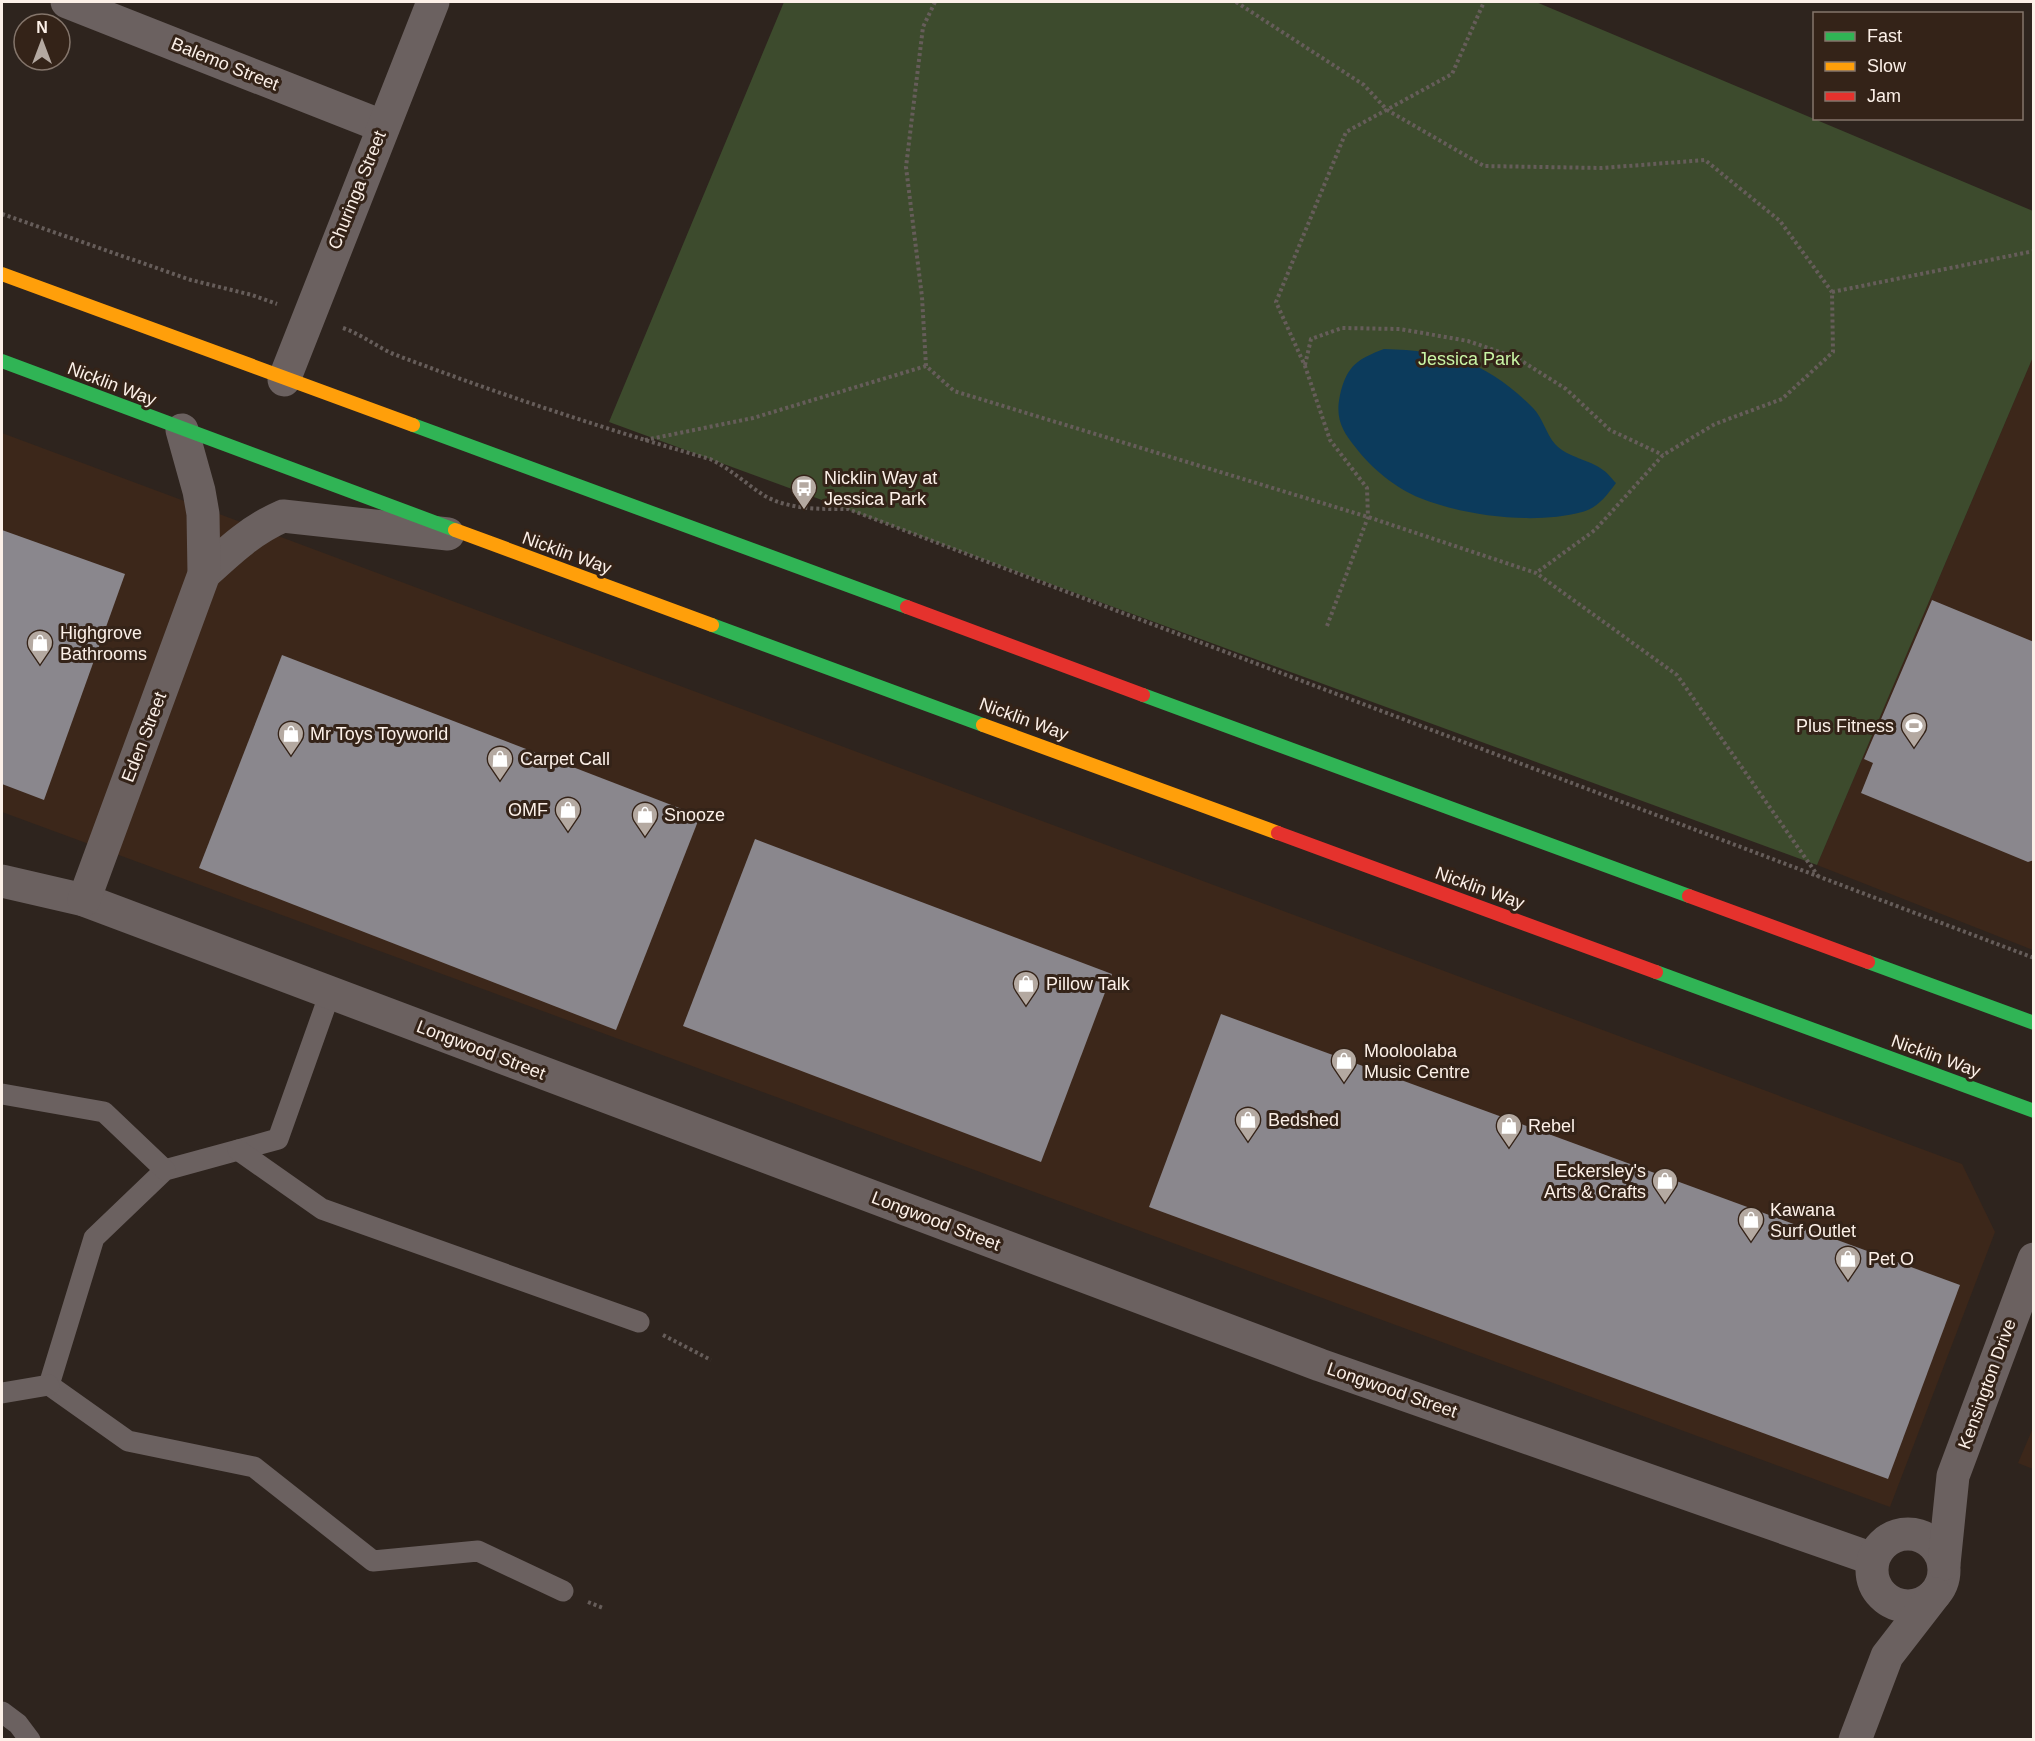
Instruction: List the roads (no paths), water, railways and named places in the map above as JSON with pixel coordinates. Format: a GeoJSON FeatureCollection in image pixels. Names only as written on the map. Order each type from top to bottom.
{"type":"FeatureCollection","features":[{"type":"Feature","properties":{"kind":"highway"},"geometry":{"type":"LineString","coordinates":[[2,274],[284,380],[2034,1023]]}},
{"type":"Feature","properties":{"kind":"highway","name":"Nicklin Way"},"geometry":{"type":"LineString","coordinates":[[2,361],[469,536],[2034,1111]]}},
{"type":"Feature","properties":{"kind":"street","name":"Balemo Street"},"geometry":{"type":"LineString","coordinates":[[67,2],[382,126]]}},
{"type":"Feature","properties":{"kind":"street","name":"Churinga Street"},"geometry":{"type":"LineString","coordinates":[[284,380],[382,126],[433,2]]}},
{"type":"Feature","properties":{"kind":"street","name":"Eden Street"},"geometry":{"type":"LineString","coordinates":[[84,900],[204,574],[203,514],[182,430]]}},
{"type":"Feature","properties":{"kind":"street","name":"Eden Street"},"geometry":{"type":"LineString","coordinates":[[204,574],[244,537],[261,525],[283,516],[469,536]]}},
{"type":"Feature","properties":{"kind":"street","name":"Longwood Street"},"geometry":{"type":"LineString","coordinates":[[2,881],[84,900],[1320,1365],[1873,1559]]}},
{"type":"Feature","properties":{"kind":"street","name":"Kensington Drive"},"geometry":{"type":"LineString","coordinates":[[1941,1578],[1953,1476],[2034,1258]]}},
{"type":"Feature","properties":{"kind":"street","name":"Kensington Drive"},"geometry":{"type":"LineString","coordinates":[[1904,1534],[1953,1476]]}},
{"type":"Feature","properties":{"kind":"street"},"geometry":{"type":"LineString","coordinates":[[1904,1534],[1918,1535],[1930,1541],[1939,1552],[1941,1578],[1928,1601],[1914,1606],[1900,1606],[1886,1600],[1876,1589],[1871,1574],[1873,1559],[1879,1547],[1890,1538],[1904,1534]]}},
{"type":"Feature","properties":{"kind":"street"},"geometry":{"type":"LineString","coordinates":[[1855,1740],[1887,1656],[1941,1578]]}},
{"type":"Feature","properties":{"kind":"street"},"geometry":{"type":"LineString","coordinates":[[1886,1600],[1887,1656]]}},
{"type":"Feature","properties":{"kind":"lane"},"geometry":{"type":"LineString","coordinates":[[49,1385],[94,1238],[165,1170],[278,1139],[330,993]]}},
{"type":"Feature","properties":{"kind":"lane"},"geometry":{"type":"LineString","coordinates":[[2,1094],[104,1112],[165,1170]]}},
{"type":"Feature","properties":{"kind":"lane"},"geometry":{"type":"LineString","coordinates":[[238,1150],[322,1209],[639,1322]]}},
{"type":"Feature","properties":{"kind":"lane"},"geometry":{"type":"LineString","coordinates":[[2,1393],[49,1385],[128,1441],[254,1467],[373,1561],[478,1551],[563,1591]]}},
{"type":"Feature","properties":{"kind":"lane"},"geometry":{"type":"LineString","coordinates":[[2,1712],[18,1724],[30,1740]]}},
{"type":"Feature","properties":{"kind":"water"},"geometry":{"type":"Polygon","coordinates":[[[1384,349],[1428,352],[1447,356],[1482,369],[1516,392],[1533,408],[1560,449],[1597,466],[1616,483],[1602,500],[1588,510],[1543,518],[1500,517],[1458,510],[1420,498],[1402,489],[1362,456],[1347,436],[1338,411],[1340,395],[1350,370],[1360,360],[1384,349]]]}},
{"type":"Feature","properties":{"kind":"place","name":"Nicklin Way at Jessica Park"},"geometry":{"type":"Point","coordinates":[804,511]}},
{"type":"Feature","properties":{"kind":"place","name":"Highgrove Bathrooms"},"geometry":{"type":"Point","coordinates":[40,666]}},
{"type":"Feature","properties":{"kind":"place","name":"Plus Fitness"},"geometry":{"type":"Point","coordinates":[1914,749]}},
{"type":"Feature","properties":{"kind":"place","name":"Mr Toys Toyworld"},"geometry":{"type":"Point","coordinates":[291,757]}},
{"type":"Feature","properties":{"kind":"place","name":"Carpet Call"},"geometry":{"type":"Point","coordinates":[500,782]}},
{"type":"Feature","properties":{"kind":"place","name":"OMF"},"geometry":{"type":"Point","coordinates":[568,833]}},
{"type":"Feature","properties":{"kind":"place","name":"Snooze"},"geometry":{"type":"Point","coordinates":[645,838]}},
{"type":"Feature","properties":{"kind":"place","name":"Pillow Talk"},"geometry":{"type":"Point","coordinates":[1026,1007]}},
{"type":"Feature","properties":{"kind":"place","name":"Mooloolaba Music Centre"},"geometry":{"type":"Point","coordinates":[1344,1084]}},
{"type":"Feature","properties":{"kind":"place","name":"Bedshed"},"geometry":{"type":"Point","coordinates":[1248,1143]}},
{"type":"Feature","properties":{"kind":"place","name":"Rebel"},"geometry":{"type":"Point","coordinates":[1509,1149]}},
{"type":"Feature","properties":{"kind":"place","name":"Eckersley's Arts & Crafts"},"geometry":{"type":"Point","coordinates":[1665,1204]}},
{"type":"Feature","properties":{"kind":"place","name":"Kawana Surf Outlet"},"geometry":{"type":"Point","coordinates":[1751,1243]}},
{"type":"Feature","properties":{"kind":"place","name":"Pet O"},"geometry":{"type":"Point","coordinates":[1848,1282]}},
{"type":"Feature","properties":{"kind":"park label","name":"Jessica Park"},"geometry":{"type":"Point","coordinates":[1469,359]}}]}
